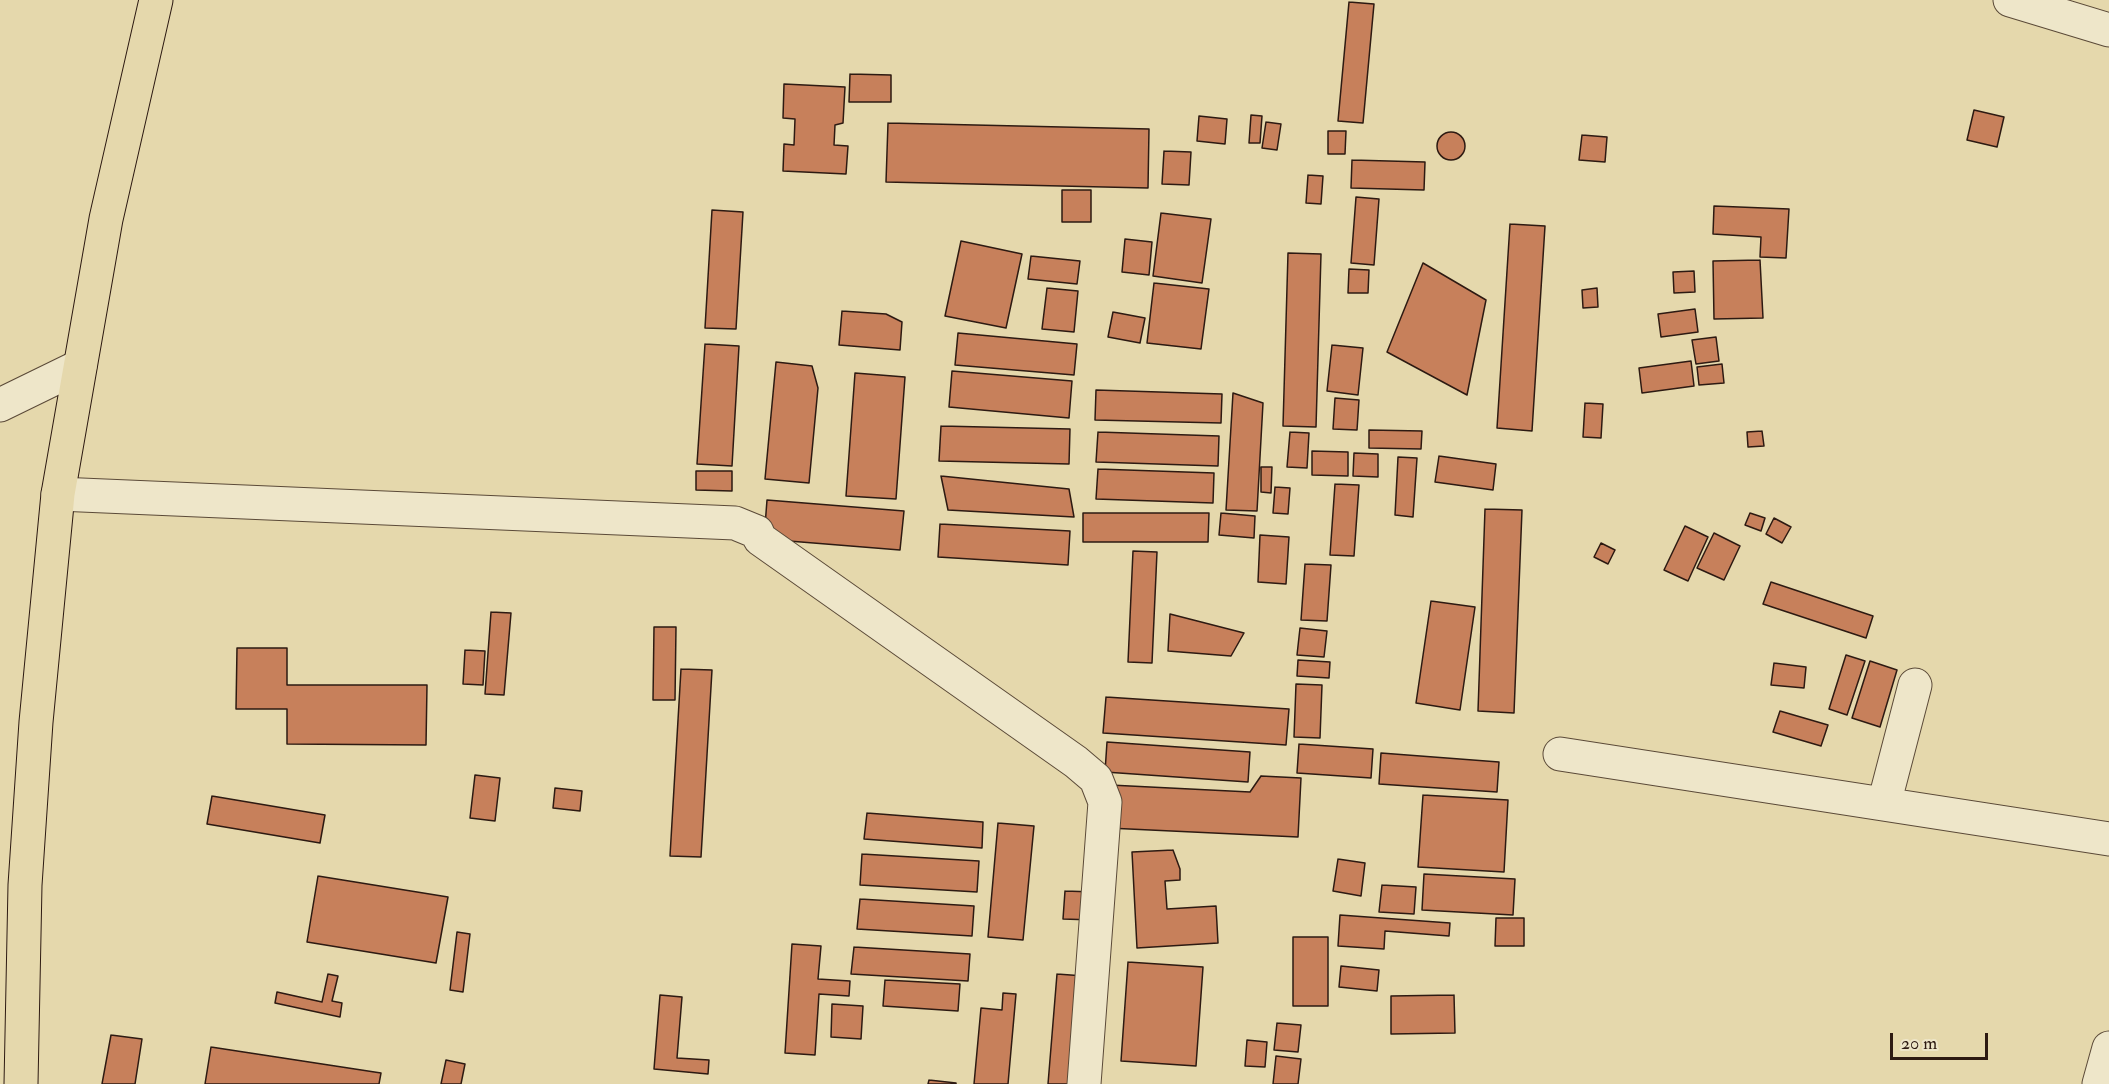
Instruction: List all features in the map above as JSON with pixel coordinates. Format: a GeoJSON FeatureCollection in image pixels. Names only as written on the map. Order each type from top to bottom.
{"type":"FeatureCollection","features":[{"type":"Feature","properties":{"kind":"main road"},"geometry":{"type":"LineString","coordinates":[[21,1084],[25,885],[36,722],[58,494],[106,219],[156,0]]}},
{"type":"Feature","properties":{"kind":"street"},"geometry":{"type":"LineString","coordinates":[[2010,0],[2109,30]]}},
{"type":"Feature","properties":{"kind":"street"},"geometry":{"type":"LineString","coordinates":[[0,405],[80,366]]}},
{"type":"Feature","properties":{"kind":"street"},"geometry":{"type":"LineString","coordinates":[[58,494],[735,523],[756,532],[760,539],[1076,762],[1096,779],[1105,802],[1084,1084]]}},
{"type":"Feature","properties":{"kind":"street"},"geometry":{"type":"LineString","coordinates":[[1884,804],[1915,685]]}},
{"type":"Feature","properties":{"kind":"street"},"geometry":{"type":"LineString","coordinates":[[1560,754],[2109,839]]}},
{"type":"Feature","properties":{"kind":"street"},"geometry":{"type":"LineString","coordinates":[[2099,1084],[2109,1048]]}},
{"type":"Feature","properties":{"kind":"building"},"geometry":{"type":"Polygon","coordinates":[[[1349,2],[1374,4],[1363,123],[1338,121],[1349,2]]]}},
{"type":"Feature","properties":{"kind":"building"},"geometry":{"type":"Polygon","coordinates":[[[850,74],[891,75],[891,102],[849,102],[850,74]]]}},
{"type":"Feature","properties":{"kind":"building"},"geometry":{"type":"Polygon","coordinates":[[[784,84],[845,87],[843,123],[835,125],[834,145],[848,146],[846,174],[783,171],[784,144],[794,145],[795,119],[783,118],[784,84]]]}},
{"type":"Feature","properties":{"kind":"building"},"geometry":{"type":"Polygon","coordinates":[[[1974,110],[2004,117],[1997,147],[1967,140],[1974,110]]]}},
{"type":"Feature","properties":{"kind":"building"},"geometry":{"type":"Polygon","coordinates":[[[1251,115],[1262,116],[1260,143],[1249,143],[1251,115]]]}},
{"type":"Feature","properties":{"kind":"building"},"geometry":{"type":"Polygon","coordinates":[[[1199,116],[1227,119],[1225,144],[1197,141],[1199,116]]]}},
{"type":"Feature","properties":{"kind":"building"},"geometry":{"type":"Polygon","coordinates":[[[1266,122],[1281,124],[1277,150],[1262,148],[1266,122]]]}},
{"type":"Feature","properties":{"kind":"building"},"geometry":{"type":"Polygon","coordinates":[[[888,123],[1149,129],[1148,188],[886,182],[888,123]]]}},
{"type":"Feature","properties":{"kind":"building"},"geometry":{"type":"Polygon","coordinates":[[[1328,131],[1346,131],[1345,154],[1328,154],[1328,131]]]}},
{"type":"Feature","properties":{"kind":"building"},"geometry":{"type":"Polygon","coordinates":[[[1451,132],[1461,136],[1465,146],[1461,156],[1451,160],[1441,156],[1437,146],[1441,136],[1451,132]]]}},
{"type":"Feature","properties":{"kind":"building"},"geometry":{"type":"Polygon","coordinates":[[[1582,135],[1607,137],[1605,162],[1579,160],[1582,135]]]}},
{"type":"Feature","properties":{"kind":"building"},"geometry":{"type":"Polygon","coordinates":[[[1164,151],[1191,152],[1189,185],[1162,184],[1164,151]]]}},
{"type":"Feature","properties":{"kind":"building"},"geometry":{"type":"Polygon","coordinates":[[[1352,160],[1425,162],[1424,190],[1351,188],[1352,160]]]}},
{"type":"Feature","properties":{"kind":"building"},"geometry":{"type":"Polygon","coordinates":[[[1308,175],[1323,176],[1321,204],[1306,203],[1308,175]]]}},
{"type":"Feature","properties":{"kind":"building"},"geometry":{"type":"Polygon","coordinates":[[[1062,190],[1091,190],[1091,222],[1062,222],[1062,190]]]}},
{"type":"Feature","properties":{"kind":"building"},"geometry":{"type":"Polygon","coordinates":[[[1356,197],[1379,199],[1374,265],[1351,263],[1356,197]]]}},
{"type":"Feature","properties":{"kind":"building"},"geometry":{"type":"Polygon","coordinates":[[[1714,206],[1789,209],[1786,258],[1760,257],[1761,237],[1713,234],[1714,206]]]}},
{"type":"Feature","properties":{"kind":"building"},"geometry":{"type":"Polygon","coordinates":[[[712,210],[743,212],[736,329],[705,328],[712,210]]]}},
{"type":"Feature","properties":{"kind":"building"},"geometry":{"type":"Polygon","coordinates":[[[1161,213],[1211,219],[1202,283],[1153,276],[1161,213]]]}},
{"type":"Feature","properties":{"kind":"building"},"geometry":{"type":"Polygon","coordinates":[[[1510,224],[1545,226],[1532,431],[1497,428],[1510,224]]]}},
{"type":"Feature","properties":{"kind":"building"},"geometry":{"type":"Polygon","coordinates":[[[1125,239],[1152,242],[1149,275],[1122,272],[1125,239]]]}},
{"type":"Feature","properties":{"kind":"building"},"geometry":{"type":"Polygon","coordinates":[[[961,241],[1022,254],[1006,328],[945,316],[961,241]]]}},
{"type":"Feature","properties":{"kind":"building"},"geometry":{"type":"Polygon","coordinates":[[[1288,253],[1321,254],[1316,427],[1283,426],[1288,253]]]}},
{"type":"Feature","properties":{"kind":"building"},"geometry":{"type":"Polygon","coordinates":[[[1031,256],[1080,261],[1077,284],[1028,279],[1031,256]]]}},
{"type":"Feature","properties":{"kind":"building"},"geometry":{"type":"Polygon","coordinates":[[[1760,260],[1763,318],[1714,319],[1713,261],[1760,260]]]}},
{"type":"Feature","properties":{"kind":"building"},"geometry":{"type":"Polygon","coordinates":[[[1423,263],[1486,300],[1467,395],[1387,352],[1423,263]]]}},
{"type":"Feature","properties":{"kind":"building"},"geometry":{"type":"Polygon","coordinates":[[[1349,269],[1369,270],[1368,293],[1348,293],[1349,269]]]}},
{"type":"Feature","properties":{"kind":"building"},"geometry":{"type":"Polygon","coordinates":[[[1694,271],[1695,292],[1674,293],[1673,272],[1694,271]]]}},
{"type":"Feature","properties":{"kind":"building"},"geometry":{"type":"Polygon","coordinates":[[[1154,283],[1209,289],[1201,349],[1147,343],[1154,283]]]}},
{"type":"Feature","properties":{"kind":"building"},"geometry":{"type":"Polygon","coordinates":[[[1047,288],[1078,291],[1074,332],[1042,329],[1047,288]]]}},
{"type":"Feature","properties":{"kind":"building"},"geometry":{"type":"Polygon","coordinates":[[[1597,288],[1598,307],[1583,308],[1582,290],[1597,288]]]}},
{"type":"Feature","properties":{"kind":"building"},"geometry":{"type":"Polygon","coordinates":[[[1695,309],[1698,332],[1661,337],[1658,314],[1695,309]]]}},
{"type":"Feature","properties":{"kind":"building"},"geometry":{"type":"Polygon","coordinates":[[[842,311],[886,314],[902,322],[900,350],[839,345],[842,311]]]}},
{"type":"Feature","properties":{"kind":"building"},"geometry":{"type":"Polygon","coordinates":[[[1113,312],[1145,318],[1140,343],[1108,337],[1113,312]]]}},
{"type":"Feature","properties":{"kind":"building"},"geometry":{"type":"Polygon","coordinates":[[[958,333],[1077,344],[1074,375],[955,365],[958,333]]]}},
{"type":"Feature","properties":{"kind":"building"},"geometry":{"type":"Polygon","coordinates":[[[1716,337],[1719,361],[1696,364],[1692,340],[1716,337]]]}},
{"type":"Feature","properties":{"kind":"building"},"geometry":{"type":"Polygon","coordinates":[[[705,344],[739,346],[732,466],[697,464],[705,344]]]}},
{"type":"Feature","properties":{"kind":"building"},"geometry":{"type":"Polygon","coordinates":[[[1332,345],[1363,348],[1358,395],[1327,391],[1332,345]]]}},
{"type":"Feature","properties":{"kind":"building"},"geometry":{"type":"Polygon","coordinates":[[[1691,361],[1694,386],[1642,393],[1639,368],[1691,361]]]}},
{"type":"Feature","properties":{"kind":"building"},"geometry":{"type":"Polygon","coordinates":[[[776,362],[812,366],[818,388],[809,483],[765,479],[776,362]]]}},
{"type":"Feature","properties":{"kind":"building"},"geometry":{"type":"Polygon","coordinates":[[[1722,364],[1724,383],[1699,385],[1697,367],[1722,364]]]}},
{"type":"Feature","properties":{"kind":"building"},"geometry":{"type":"Polygon","coordinates":[[[952,371],[1072,381],[1069,418],[949,407],[952,371]]]}},
{"type":"Feature","properties":{"kind":"building"},"geometry":{"type":"Polygon","coordinates":[[[855,373],[905,377],[896,499],[846,496],[855,373]]]}},
{"type":"Feature","properties":{"kind":"building"},"geometry":{"type":"Polygon","coordinates":[[[1096,390],[1222,394],[1221,423],[1095,420],[1096,390]]]}},
{"type":"Feature","properties":{"kind":"building"},"geometry":{"type":"Polygon","coordinates":[[[1233,393],[1263,403],[1257,511],[1226,510],[1233,393]]]}},
{"type":"Feature","properties":{"kind":"building"},"geometry":{"type":"Polygon","coordinates":[[[1335,398],[1359,400],[1357,430],[1333,429],[1335,398]]]}},
{"type":"Feature","properties":{"kind":"building"},"geometry":{"type":"Polygon","coordinates":[[[1585,403],[1603,404],[1601,438],[1583,437],[1585,403]]]}},
{"type":"Feature","properties":{"kind":"building"},"geometry":{"type":"Polygon","coordinates":[[[941,426],[1070,429],[1069,464],[939,461],[941,426]]]}},
{"type":"Feature","properties":{"kind":"building"},"geometry":{"type":"Polygon","coordinates":[[[1369,430],[1422,431],[1421,449],[1369,448],[1369,430]]]}},
{"type":"Feature","properties":{"kind":"building"},"geometry":{"type":"Polygon","coordinates":[[[1762,431],[1764,446],[1748,447],[1747,432],[1762,431]]]}},
{"type":"Feature","properties":{"kind":"building"},"geometry":{"type":"Polygon","coordinates":[[[1098,432],[1219,436],[1218,466],[1096,462],[1098,432]]]}},
{"type":"Feature","properties":{"kind":"building"},"geometry":{"type":"Polygon","coordinates":[[[1290,432],[1309,433],[1307,468],[1287,467],[1290,432]]]}},
{"type":"Feature","properties":{"kind":"building"},"geometry":{"type":"Polygon","coordinates":[[[1312,451],[1348,452],[1348,476],[1312,475],[1312,451]]]}},
{"type":"Feature","properties":{"kind":"building"},"geometry":{"type":"Polygon","coordinates":[[[1354,453],[1378,454],[1378,477],[1353,476],[1354,453]]]}},
{"type":"Feature","properties":{"kind":"building"},"geometry":{"type":"Polygon","coordinates":[[[1439,456],[1496,464],[1493,490],[1435,482],[1439,456]]]}},
{"type":"Feature","properties":{"kind":"building"},"geometry":{"type":"Polygon","coordinates":[[[1398,457],[1417,458],[1413,517],[1395,515],[1398,457]]]}},
{"type":"Feature","properties":{"kind":"building"},"geometry":{"type":"Polygon","coordinates":[[[1261,467],[1272,467],[1271,493],[1261,492],[1261,467]]]}},
{"type":"Feature","properties":{"kind":"building"},"geometry":{"type":"Polygon","coordinates":[[[1098,469],[1214,473],[1213,503],[1096,499],[1098,469]]]}},
{"type":"Feature","properties":{"kind":"building"},"geometry":{"type":"Polygon","coordinates":[[[696,471],[732,471],[732,491],[696,490],[696,471]]]}},
{"type":"Feature","properties":{"kind":"building"},"geometry":{"type":"Polygon","coordinates":[[[941,476],[1069,489],[1074,517],[948,510],[941,476]]]}},
{"type":"Feature","properties":{"kind":"building"},"geometry":{"type":"Polygon","coordinates":[[[1335,484],[1359,485],[1354,556],[1330,555],[1335,484]]]}},
{"type":"Feature","properties":{"kind":"building"},"geometry":{"type":"Polygon","coordinates":[[[1275,487],[1290,488],[1288,514],[1273,513],[1275,487]]]}},
{"type":"Feature","properties":{"kind":"building"},"geometry":{"type":"Polygon","coordinates":[[[767,500],[904,511],[900,550],[764,539],[767,500]]]}},
{"type":"Feature","properties":{"kind":"building"},"geometry":{"type":"Polygon","coordinates":[[[1485,509],[1522,510],[1514,713],[1478,711],[1485,509]]]}},
{"type":"Feature","properties":{"kind":"building"},"geometry":{"type":"Polygon","coordinates":[[[1083,513],[1209,513],[1208,542],[1083,542],[1083,513]]]}},
{"type":"Feature","properties":{"kind":"building"},"geometry":{"type":"Polygon","coordinates":[[[1221,513],[1255,516],[1254,538],[1219,535],[1221,513]]]}},
{"type":"Feature","properties":{"kind":"building"},"geometry":{"type":"Polygon","coordinates":[[[1750,513],[1765,518],[1761,531],[1745,525],[1750,513]]]}},
{"type":"Feature","properties":{"kind":"building"},"geometry":{"type":"Polygon","coordinates":[[[1774,518],[1791,527],[1782,543],[1766,534],[1774,518]]]}},
{"type":"Feature","properties":{"kind":"building"},"geometry":{"type":"Polygon","coordinates":[[[940,524],[1070,531],[1068,565],[938,557],[940,524]]]}},
{"type":"Feature","properties":{"kind":"building"},"geometry":{"type":"Polygon","coordinates":[[[1685,526],[1708,537],[1688,581],[1664,570],[1685,526]]]}},
{"type":"Feature","properties":{"kind":"building"},"geometry":{"type":"Polygon","coordinates":[[[1714,533],[1740,546],[1724,580],[1697,568],[1714,533]]]}},
{"type":"Feature","properties":{"kind":"building"},"geometry":{"type":"Polygon","coordinates":[[[1260,535],[1289,537],[1286,584],[1258,582],[1260,535]]]}},
{"type":"Feature","properties":{"kind":"building"},"geometry":{"type":"Polygon","coordinates":[[[1601,543],[1615,550],[1608,564],[1594,557],[1601,543]]]}},
{"type":"Feature","properties":{"kind":"building"},"geometry":{"type":"Polygon","coordinates":[[[1133,551],[1157,552],[1152,663],[1128,662],[1133,551]]]}},
{"type":"Feature","properties":{"kind":"building"},"geometry":{"type":"Polygon","coordinates":[[[1305,564],[1331,565],[1327,621],[1301,620],[1305,564]]]}},
{"type":"Feature","properties":{"kind":"building"},"geometry":{"type":"Polygon","coordinates":[[[1771,582],[1873,616],[1866,638],[1763,604],[1771,582]]]}},
{"type":"Feature","properties":{"kind":"building"},"geometry":{"type":"Polygon","coordinates":[[[1431,601],[1475,607],[1460,710],[1416,703],[1431,601]]]}},
{"type":"Feature","properties":{"kind":"building"},"geometry":{"type":"Polygon","coordinates":[[[491,612],[511,613],[504,695],[485,694],[491,612]]]}},
{"type":"Feature","properties":{"kind":"building"},"geometry":{"type":"Polygon","coordinates":[[[1170,614],[1244,633],[1231,656],[1168,651],[1170,614]]]}},
{"type":"Feature","properties":{"kind":"building"},"geometry":{"type":"Polygon","coordinates":[[[654,627],[676,627],[675,700],[653,700],[654,627]]]}},
{"type":"Feature","properties":{"kind":"building"},"geometry":{"type":"Polygon","coordinates":[[[1300,628],[1327,631],[1324,657],[1297,655],[1300,628]]]}},
{"type":"Feature","properties":{"kind":"building"},"geometry":{"type":"Polygon","coordinates":[[[237,648],[287,648],[287,685],[427,685],[426,745],[287,744],[287,709],[236,709],[237,648]]]}},
{"type":"Feature","properties":{"kind":"building"},"geometry":{"type":"Polygon","coordinates":[[[465,650],[485,651],[483,685],[463,684],[465,650]]]}},
{"type":"Feature","properties":{"kind":"building"},"geometry":{"type":"Polygon","coordinates":[[[1846,655],[1865,661],[1847,715],[1829,709],[1846,655]]]}},
{"type":"Feature","properties":{"kind":"building"},"geometry":{"type":"Polygon","coordinates":[[[1298,660],[1330,662],[1329,678],[1297,676],[1298,660]]]}},
{"type":"Feature","properties":{"kind":"building"},"geometry":{"type":"Polygon","coordinates":[[[1870,661],[1897,670],[1880,727],[1852,718],[1870,661]]]}},
{"type":"Feature","properties":{"kind":"building"},"geometry":{"type":"Polygon","coordinates":[[[1774,663],[1806,667],[1804,688],[1771,685],[1774,663]]]}},
{"type":"Feature","properties":{"kind":"building"},"geometry":{"type":"Polygon","coordinates":[[[681,669],[712,670],[701,857],[670,856],[681,669]]]}},
{"type":"Feature","properties":{"kind":"building"},"geometry":{"type":"Polygon","coordinates":[[[1296,684],[1322,685],[1320,738],[1294,737],[1296,684]]]}},
{"type":"Feature","properties":{"kind":"building"},"geometry":{"type":"Polygon","coordinates":[[[1106,697],[1289,709],[1286,745],[1103,733],[1106,697]]]}},
{"type":"Feature","properties":{"kind":"building"},"geometry":{"type":"Polygon","coordinates":[[[1780,711],[1828,725],[1821,746],[1773,732],[1780,711]]]}},
{"type":"Feature","properties":{"kind":"building"},"geometry":{"type":"Polygon","coordinates":[[[1107,742],[1250,752],[1248,782],[1105,772],[1107,742]]]}},
{"type":"Feature","properties":{"kind":"building"},"geometry":{"type":"Polygon","coordinates":[[[1299,744],[1373,749],[1371,778],[1297,773],[1299,744]]]}},
{"type":"Feature","properties":{"kind":"building"},"geometry":{"type":"Polygon","coordinates":[[[1381,753],[1499,762],[1497,792],[1379,784],[1381,753]]]}},
{"type":"Feature","properties":{"kind":"building"},"geometry":{"type":"Polygon","coordinates":[[[475,775],[500,778],[495,821],[470,818],[475,775]]]}},
{"type":"Feature","properties":{"kind":"building"},"geometry":{"type":"Polygon","coordinates":[[[1261,776],[1301,778],[1298,837],[1108,828],[1110,785],[1250,792],[1261,776]]]}},
{"type":"Feature","properties":{"kind":"building"},"geometry":{"type":"Polygon","coordinates":[[[555,788],[582,791],[580,811],[553,808],[555,788]]]}},
{"type":"Feature","properties":{"kind":"building"},"geometry":{"type":"Polygon","coordinates":[[[1423,795],[1508,800],[1504,872],[1418,867],[1423,795]]]}},
{"type":"Feature","properties":{"kind":"building"},"geometry":{"type":"Polygon","coordinates":[[[212,796],[325,815],[320,843],[207,824],[212,796]]]}},
{"type":"Feature","properties":{"kind":"building"},"geometry":{"type":"Polygon","coordinates":[[[867,813],[983,822],[982,848],[864,839],[867,813]]]}},
{"type":"Feature","properties":{"kind":"building"},"geometry":{"type":"Polygon","coordinates":[[[998,823],[1034,826],[1023,940],[988,937],[998,823]]]}},
{"type":"Feature","properties":{"kind":"building"},"geometry":{"type":"Polygon","coordinates":[[[1173,850],[1180,869],[1180,880],[1165,881],[1167,909],[1216,906],[1218,943],[1137,948],[1132,852],[1173,850]]]}},
{"type":"Feature","properties":{"kind":"building"},"geometry":{"type":"Polygon","coordinates":[[[862,854],[979,861],[977,892],[860,885],[862,854]]]}},
{"type":"Feature","properties":{"kind":"building"},"geometry":{"type":"Polygon","coordinates":[[[1338,859],[1365,863],[1361,896],[1333,891],[1338,859]]]}},
{"type":"Feature","properties":{"kind":"building"},"geometry":{"type":"Polygon","coordinates":[[[1424,874],[1515,879],[1513,915],[1422,910],[1424,874]]]}},
{"type":"Feature","properties":{"kind":"building"},"geometry":{"type":"Polygon","coordinates":[[[318,876],[448,897],[436,963],[307,942],[318,876]]]}},
{"type":"Feature","properties":{"kind":"building"},"geometry":{"type":"Polygon","coordinates":[[[1382,885],[1416,887],[1414,914],[1379,912],[1382,885]]]}},
{"type":"Feature","properties":{"kind":"building"},"geometry":{"type":"Polygon","coordinates":[[[1065,891],[1094,892],[1093,920],[1063,919],[1065,891]]]}},
{"type":"Feature","properties":{"kind":"building"},"geometry":{"type":"Polygon","coordinates":[[[860,899],[974,906],[972,936],[857,929],[860,899]]]}},
{"type":"Feature","properties":{"kind":"building"},"geometry":{"type":"Polygon","coordinates":[[[1340,915],[1450,923],[1449,936],[1385,931],[1384,949],[1338,946],[1340,915]]]}},
{"type":"Feature","properties":{"kind":"building"},"geometry":{"type":"Polygon","coordinates":[[[1496,918],[1524,918],[1524,946],[1495,946],[1496,918]]]}},
{"type":"Feature","properties":{"kind":"building"},"geometry":{"type":"Polygon","coordinates":[[[457,932],[470,934],[463,992],[450,990],[457,932]]]}},
{"type":"Feature","properties":{"kind":"building"},"geometry":{"type":"Polygon","coordinates":[[[1293,937],[1328,937],[1328,1006],[1293,1006],[1293,937]]]}},
{"type":"Feature","properties":{"kind":"building"},"geometry":{"type":"Polygon","coordinates":[[[792,944],[821,946],[818,979],[850,981],[849,996],[819,994],[815,1055],[785,1053],[792,944]]]}},
{"type":"Feature","properties":{"kind":"building"},"geometry":{"type":"Polygon","coordinates":[[[854,947],[970,954],[968,981],[851,974],[854,947]]]}},
{"type":"Feature","properties":{"kind":"building"},"geometry":{"type":"Polygon","coordinates":[[[1128,962],[1203,967],[1196,1066],[1121,1061],[1128,962]]]}},
{"type":"Feature","properties":{"kind":"building"},"geometry":{"type":"Polygon","coordinates":[[[1341,966],[1379,970],[1377,991],[1339,987],[1341,966]]]}},
{"type":"Feature","properties":{"kind":"building"},"geometry":{"type":"Polygon","coordinates":[[[328,974],[338,976],[332,1001],[342,1003],[340,1017],[275,1003],[277,992],[322,1002],[328,974]]]}},
{"type":"Feature","properties":{"kind":"building"},"geometry":{"type":"Polygon","coordinates":[[[1057,974],[1084,976],[1075,1084],[1048,1084],[1057,974]]]}},
{"type":"Feature","properties":{"kind":"building"},"geometry":{"type":"Polygon","coordinates":[[[885,980],[960,984],[958,1011],[883,1006],[885,980]]]}},
{"type":"Feature","properties":{"kind":"building"},"geometry":{"type":"Polygon","coordinates":[[[1003,993],[1016,994],[1008,1084],[974,1084],[981,1008],[1002,1010],[1003,993]]]}},
{"type":"Feature","properties":{"kind":"building"},"geometry":{"type":"Polygon","coordinates":[[[660,995],[682,997],[677,1058],[709,1060],[708,1074],[654,1069],[660,995]]]}},
{"type":"Feature","properties":{"kind":"building"},"geometry":{"type":"Polygon","coordinates":[[[1454,995],[1455,1033],[1391,1034],[1391,996],[1454,995]]]}},
{"type":"Feature","properties":{"kind":"building"},"geometry":{"type":"Polygon","coordinates":[[[832,1004],[863,1006],[861,1039],[831,1037],[832,1004]]]}},
{"type":"Feature","properties":{"kind":"building"},"geometry":{"type":"Polygon","coordinates":[[[1277,1023],[1301,1025],[1298,1052],[1274,1050],[1277,1023]]]}},
{"type":"Feature","properties":{"kind":"building"},"geometry":{"type":"Polygon","coordinates":[[[111,1035],[142,1039],[135,1084],[102,1084],[111,1035]]]}},
{"type":"Feature","properties":{"kind":"building"},"geometry":{"type":"Polygon","coordinates":[[[1247,1040],[1267,1042],[1265,1067],[1245,1066],[1247,1040]]]}},
{"type":"Feature","properties":{"kind":"building"},"geometry":{"type":"Polygon","coordinates":[[[211,1047],[381,1073],[379,1084],[205,1084],[211,1047]]]}},
{"type":"Feature","properties":{"kind":"building"},"geometry":{"type":"Polygon","coordinates":[[[1276,1056],[1301,1059],[1298,1084],[1273,1084],[1276,1056]]]}},
{"type":"Feature","properties":{"kind":"building"},"geometry":{"type":"Polygon","coordinates":[[[446,1060],[465,1064],[461,1084],[441,1084],[446,1060]]]}},
{"type":"Feature","properties":{"kind":"building"},"geometry":{"type":"Polygon","coordinates":[[[929,1080],[956,1083],[956,1084],[928,1084],[929,1080]]]}}]}
